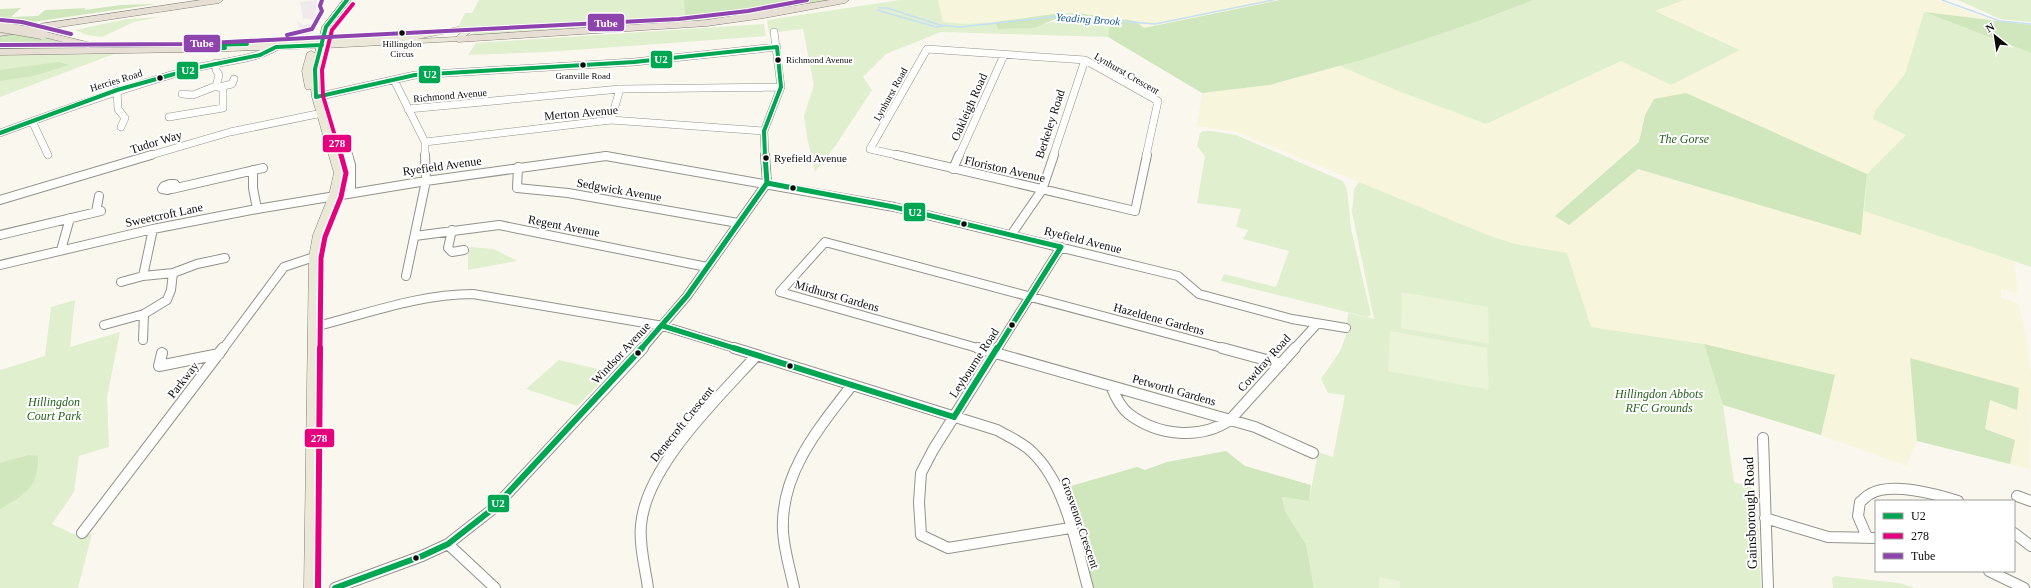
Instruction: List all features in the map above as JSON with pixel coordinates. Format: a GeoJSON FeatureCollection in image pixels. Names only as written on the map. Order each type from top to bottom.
{"type":"FeatureCollection","features":[{"type":"Feature","properties":{"kind":"highway"},"geometry":{"type":"LineString","coordinates":[[0,27],[194,0]]}},
{"type":"Feature","properties":{"kind":"highway"},"geometry":{"type":"LineString","coordinates":[[0,33],[219,0]]}},
{"type":"Feature","properties":{"kind":"highway"},"geometry":{"type":"LineString","coordinates":[[458,39],[694,25],[749,18],[845,0]]}},
{"type":"Feature","properties":{"kind":"highway"},"geometry":{"type":"LineString","coordinates":[[0,27],[42,34],[74,43],[115,49]]}},
{"type":"Feature","properties":{"kind":"highway"},"geometry":{"type":"LineString","coordinates":[[0,52],[157,49],[197,44]]}},
{"type":"Feature","properties":{"kind":"main road"},"geometry":{"type":"LineString","coordinates":[[311,588],[314,257],[318,235],[334,195],[339,173],[316,97],[314,77],[318,44],[338,0]]}},
{"type":"Feature","properties":{"kind":"main road"},"geometry":{"type":"LineString","coordinates":[[318,44],[326,27],[347,0]]}},
{"type":"Feature","properties":{"kind":"main road"},"geometry":{"type":"LineString","coordinates":[[197,44],[265,50],[276,47],[318,44],[423,36],[452,30],[466,30],[466,33],[458,39],[345,44],[318,44],[295,42],[197,44]]}},
{"type":"Feature","properties":{"kind":"street"},"geometry":{"type":"LineString","coordinates":[[767,183],[764,132],[781,87],[774,32]]}},
{"type":"Feature","properties":{"kind":"street"},"geometry":{"type":"LineString","coordinates":[[316,97],[415,75],[634,62],[777,48]]}},
{"type":"Feature","properties":{"kind":"street","name":"Lynhurst Crescent"},"geometry":{"type":"LineString","coordinates":[[927,48],[1085,60],[1158,101],[1135,211]]}},
{"type":"Feature","properties":{"kind":"street","name":"Lynhurst Road"},"geometry":{"type":"LineString","coordinates":[[870,149],[927,48]]}},
{"type":"Feature","properties":{"kind":"street","name":"Hercies Road"},"geometry":{"type":"LineString","coordinates":[[0,133],[117,90],[265,50]]}},
{"type":"Feature","properties":{"kind":"street","name":"Oakleigh Road"},"geometry":{"type":"LineString","coordinates":[[953,169],[1004,54]]}},
{"type":"Feature","properties":{"kind":"street","name":"Berkeley Road"},"geometry":{"type":"LineString","coordinates":[[1011,235],[1042,190],[1085,60]]}},
{"type":"Feature","properties":{"kind":"street"},"geometry":{"type":"LineString","coordinates":[[216,63],[216,70],[219,75],[218,87]]}},
{"type":"Feature","properties":{"kind":"street"},"geometry":{"type":"LineString","coordinates":[[182,94],[193,95],[232,84],[234,79]]}},
{"type":"Feature","properties":{"kind":"street"},"geometry":{"type":"LineString","coordinates":[[394,80],[425,142],[426,181],[406,276]]}},
{"type":"Feature","properties":{"kind":"street"},"geometry":{"type":"LineString","coordinates":[[169,118],[185,113],[222,108],[223,89],[218,87]]}},
{"type":"Feature","properties":{"kind":"street","name":"Richmond Avenue"},"geometry":{"type":"LineString","coordinates":[[408,109],[620,89],[781,87]]}},
{"type":"Feature","properties":{"kind":"street"},"geometry":{"type":"LineString","coordinates":[[611,120],[620,89]]}},
{"type":"Feature","properties":{"kind":"street"},"geometry":{"type":"LineString","coordinates":[[117,90],[118,109],[125,118],[121,127]]}},
{"type":"Feature","properties":{"kind":"street","name":"Tudor Way"},"geometry":{"type":"LineString","coordinates":[[0,200],[230,132],[322,114]]}},
{"type":"Feature","properties":{"kind":"street","name":"Merton Avenue"},"geometry":{"type":"LineString","coordinates":[[425,142],[611,120],[764,132]]}},
{"type":"Feature","properties":{"kind":"street"},"geometry":{"type":"LineString","coordinates":[[32,121],[48,155]]}},
{"type":"Feature","properties":{"kind":"street"},"geometry":{"type":"LineString","coordinates":[[331,146],[345,142],[351,165],[351,188]]}},
{"type":"Feature","properties":{"kind":"street","name":"Floriston Avenue"},"geometry":{"type":"LineString","coordinates":[[870,149],[1135,211]]}},
{"type":"Feature","properties":{"kind":"street","name":"Ryefield Avenue"},"geometry":{"type":"LineString","coordinates":[[334,195],[606,156],[767,183],[894,207],[1178,276],[1199,294],[1292,319],[1346,328]]}},
{"type":"Feature","properties":{"kind":"street"},"geometry":{"type":"LineString","coordinates":[[172,189],[263,168]]}},
{"type":"Feature","properties":{"kind":"street","name":"Sedgwick Avenue"},"geometry":{"type":"LineString","coordinates":[[518,168],[517,188],[568,193],[738,224]]}},
{"type":"Feature","properties":{"kind":"street"},"geometry":{"type":"LineString","coordinates":[[253,170],[253,188],[257,208]]}},
{"type":"Feature","properties":{"kind":"street","name":"Windsor Avenue"},"geometry":{"type":"LineString","coordinates":[[335,588],[374,575],[448,544],[494,508],[663,326],[687,296],[767,183]]}},
{"type":"Feature","properties":{"kind":"street","name":"Sweetcroft Lane"},"geometry":{"type":"LineString","coordinates":[[0,265],[153,229],[257,208],[334,195]]}},
{"type":"Feature","properties":{"kind":"street"},"geometry":{"type":"LineString","coordinates":[[0,235],[99,211],[99,196]]}},
{"type":"Feature","properties":{"kind":"street"},"geometry":{"type":"LineString","coordinates":[[61,250],[70,218]]}},
{"type":"Feature","properties":{"kind":"street","name":"Regent Avenue"},"geometry":{"type":"LineString","coordinates":[[415,236],[499,225],[707,267]]}},
{"type":"Feature","properties":{"kind":"street"},"geometry":{"type":"LineString","coordinates":[[143,276],[153,229]]}},
{"type":"Feature","properties":{"kind":"street"},"geometry":{"type":"LineString","coordinates":[[452,230],[448,248],[452,252],[464,250]]}},
{"type":"Feature","properties":{"kind":"street","name":"Midhurst Gardens"},"geometry":{"type":"LineString","coordinates":[[996,353],[780,292],[825,242],[1031,297]]}},
{"type":"Feature","properties":{"kind":"street","name":"Leybourne Road"},"geometry":{"type":"LineString","coordinates":[[1061,247],[996,353],[954,416],[921,473],[919,502],[921,535],[948,548],[1070,528]]}},
{"type":"Feature","properties":{"kind":"street","name":"Parkway"},"geometry":{"type":"LineString","coordinates":[[82,533],[219,354],[284,266],[314,257]]}},
{"type":"Feature","properties":{"kind":"street"},"geometry":{"type":"LineString","coordinates":[[121,282],[143,276],[174,273],[197,264],[225,258]]}},
{"type":"Feature","properties":{"kind":"street"},"geometry":{"type":"LineString","coordinates":[[104,325],[144,314],[165,302],[172,292],[174,273]]}},
{"type":"Feature","properties":{"kind":"street","name":"Grosvenor Crescent"},"geometry":{"type":"LineString","coordinates":[[314,327],[426,298],[455,294],[474,294],[663,326],[997,430],[1034,452],[1054,481],[1088,588]]}},
{"type":"Feature","properties":{"kind":"street","name":"Hazeldene Gardens"},"geometry":{"type":"LineString","coordinates":[[1031,297],[1281,364]]}},
{"type":"Feature","properties":{"kind":"street"},"geometry":{"type":"LineString","coordinates":[[143,340],[144,314]]}},
{"type":"Feature","properties":{"kind":"street","name":"Cowdray Road"},"geometry":{"type":"LineString","coordinates":[[1230,420],[1317,324]]}},
{"type":"Feature","properties":{"kind":"street"},"geometry":{"type":"LineString","coordinates":[[162,353],[159,366],[219,354]]}},
{"type":"Feature","properties":{"kind":"street","name":"Petworth Gardens"},"geometry":{"type":"LineString","coordinates":[[996,353],[1255,427],[1313,453]]}},
{"type":"Feature","properties":{"kind":"street","name":"Denecroft Crescent"},"geometry":{"type":"LineString","coordinates":[[648,588],[641,523],[648,494],[664,464],[756,356]]}},
{"type":"Feature","properties":{"kind":"street"},"geometry":{"type":"LineString","coordinates":[[794,588],[783,530],[784,502],[792,472],[805,449],[852,385]]}},
{"type":"Feature","properties":{"kind":"street"},"geometry":{"type":"LineString","coordinates":[[1111,386],[1121,405],[1128,413],[1137,419],[1160,428],[1186,432],[1201,432],[1224,425],[1230,420]]}},
{"type":"Feature","properties":{"kind":"street","name":"Gainsborough Road"},"geometry":{"type":"LineString","coordinates":[[1763,438],[1768,588]]}},
{"type":"Feature","properties":{"kind":"street"},"geometry":{"type":"LineString","coordinates":[[1872,537],[1860,524],[1857,511],[1860,501],[1872,493],[1895,489],[1911,490],[1936,494],[1955,500]]}},
{"type":"Feature","properties":{"kind":"street"},"geometry":{"type":"LineString","coordinates":[[2017,496],[2031,501]]}},
{"type":"Feature","properties":{"kind":"street"},"geometry":{"type":"LineString","coordinates":[[1765,518],[1828,537],[1872,537]]}},
{"type":"Feature","properties":{"kind":"street"},"geometry":{"type":"LineString","coordinates":[[2015,534],[2029,541]]}},
{"type":"Feature","properties":{"kind":"street"},"geometry":{"type":"LineString","coordinates":[[448,544],[495,588]]}},
{"type":"Feature","properties":{"kind":"street"},"geometry":{"type":"LineString","coordinates":[[1991,572],[2024,588]]}},
{"type":"Feature","properties":{"kind":"shaded area"},"geometry":{"type":"Polygon","coordinates":[[[317,0],[315,20],[303,19],[300,2],[317,0]]]}},
{"type":"Feature","properties":{"kind":"shaded area"},"geometry":{"type":"Polygon","coordinates":[[[938,0],[1280,0],[1144,28],[1135,21],[1077,13],[1054,14],[995,22],[965,24],[942,22],[938,0]]]}},
{"type":"Feature","properties":{"kind":"shaded area"},"geometry":{"type":"Polygon","coordinates":[[[1684,0],[1937,0],[1996,22],[1924,12],[1905,74],[1875,111],[1873,119],[1906,135],[1867,174],[1685,93],[1645,115],[1639,141],[1555,216],[1569,225],[1638,169],[1860,234],[1864,211],[2015,262],[2017,293],[2001,289],[2001,298],[2018,303],[2027,341],[2031,372],[2030,469],[2010,464],[2014,440],[1985,430],[1990,400],[1910,358],[1917,441],[1906,466],[1821,435],[1834,375],[1704,344],[1591,327],[1567,253],[1515,244],[1485,234],[1237,132],[1197,126],[1202,93],[1269,85],[1340,66],[1398,91],[1486,124],[1621,61],[1671,85],[1740,49],[1655,11],[1684,0]]]}},
{"type":"Feature","properties":{"kind":"shaded area"},"geometry":{"type":"Polygon","coordinates":[[[297,21],[303,25],[314,23],[314,30],[311,34],[302,37],[297,21]]]}},
{"type":"Feature","properties":{"kind":"green space"},"geometry":{"type":"Polygon","coordinates":[[[479,0],[684,0],[685,19],[749,16],[722,20],[467,37],[473,33],[473,30],[458,27],[465,13],[472,13],[479,0]]]}},
{"type":"Feature","properties":{"kind":"green space"},"geometry":{"type":"Polygon","coordinates":[[[684,0],[835,0],[749,16],[685,19],[684,0]]]}},
{"type":"Feature","properties":{"kind":"green space"},"geometry":{"type":"Polygon","coordinates":[[[900,0],[938,0],[943,22],[965,24],[995,22],[998,29],[1027,28],[1061,20],[1082,21],[1110,27],[1108,37],[941,32],[886,54],[863,77],[872,90],[836,145],[815,172],[804,116],[814,85],[803,29],[769,33],[767,20],[900,0]]]}},
{"type":"Feature","properties":{"kind":"green space"},"geometry":{"type":"Polygon","coordinates":[[[1280,0],[1534,0],[1476,22],[1365,59],[1269,85],[1202,93],[1108,37],[1110,27],[1082,21],[1053,20],[1034,28],[998,29],[995,22],[1054,14],[1077,13],[1135,21],[1144,28],[1280,0]]]}},
{"type":"Feature","properties":{"kind":"green space"},"geometry":{"type":"Polygon","coordinates":[[[1534,0],[1684,0],[1655,11],[1740,50],[1671,85],[1621,61],[1486,124],[1398,91],[1340,66],[1476,22],[1534,0]]]}},
{"type":"Feature","properties":{"kind":"green space"},"geometry":{"type":"Polygon","coordinates":[[[1958,0],[2031,0],[2031,22],[2000,19],[1958,0]]]}},
{"type":"Feature","properties":{"kind":"green space"},"geometry":{"type":"Polygon","coordinates":[[[156,4],[12,25],[0,24],[0,9],[21,8],[11,17],[38,16],[45,10],[86,8],[84,10],[121,5],[156,4]]]}},
{"type":"Feature","properties":{"kind":"green space"},"geometry":{"type":"Polygon","coordinates":[[[1924,12],[2031,53],[2031,267],[1864,211],[1867,174],[1906,135],[1873,119],[1875,111],[1905,74],[1924,12]]]}},
{"type":"Feature","properties":{"kind":"green space"},"geometry":{"type":"Polygon","coordinates":[[[1924,12],[2031,25],[2031,53],[1924,12]]]}},
{"type":"Feature","properties":{"kind":"green space"},"geometry":{"type":"Polygon","coordinates":[[[160,17],[134,22],[102,37],[87,35],[75,30],[127,19],[160,17]]]}},
{"type":"Feature","properties":{"kind":"green space"},"geometry":{"type":"Polygon","coordinates":[[[764,24],[766,36],[546,52],[468,55],[476,43],[764,24]]]}},
{"type":"Feature","properties":{"kind":"green space"},"geometry":{"type":"Polygon","coordinates":[[[19,33],[93,48],[0,50],[0,35],[19,33]]]}},
{"type":"Feature","properties":{"kind":"green space"},"geometry":{"type":"Polygon","coordinates":[[[114,54],[0,97],[0,55],[114,54]]]}},
{"type":"Feature","properties":{"kind":"green space"},"geometry":{"type":"Polygon","coordinates":[[[59,62],[69,65],[33,76],[0,81],[0,70],[59,62]]]}},
{"type":"Feature","properties":{"kind":"green space","name":"The Gorse"},"geometry":{"type":"Polygon","coordinates":[[[1686,93],[1867,174],[1861,235],[1638,169],[1569,225],[1555,216],[1639,142],[1645,115],[1654,99],[1686,93]]]}},
{"type":"Feature","properties":{"kind":"green space"},"geometry":{"type":"Polygon","coordinates":[[[1203,131],[1236,135],[1343,181],[1347,189],[1351,229],[1371,315],[1367,317],[1221,281],[1224,274],[1276,287],[1289,251],[1243,239],[1248,230],[1236,227],[1241,209],[1197,203],[1205,156],[1197,146],[1200,133],[1203,131]]]}},
{"type":"Feature","properties":{"kind":"green space","name":"Hillingdon Abbots RFC Grounds"},"geometry":{"type":"Polygon","coordinates":[[[1359,182],[1485,234],[1515,244],[1567,253],[1591,327],[1704,344],[1723,405],[1734,482],[1756,489],[1761,588],[1314,588],[1306,544],[1285,511],[1282,497],[1309,501],[1318,452],[1333,457],[1345,395],[1328,393],[1321,379],[1340,351],[1346,336],[1348,313],[1374,319],[1352,212],[1354,189],[1359,182]]]}},
{"type":"Feature","properties":{"kind":"green space"},"geometry":{"type":"Polygon","coordinates":[[[470,247],[494,249],[517,261],[468,270],[468,255],[470,247]]]}},
{"type":"Feature","properties":{"kind":"green space"},"geometry":{"type":"Polygon","coordinates":[[[1402,292],[1488,307],[1489,344],[1401,328],[1402,292]]]}},
{"type":"Feature","properties":{"kind":"green space","name":"Hillingdon Court Park"},"geometry":{"type":"Polygon","coordinates":[[[75,300],[70,347],[120,332],[107,397],[109,447],[79,456],[74,492],[52,524],[73,534],[92,534],[78,588],[0,588],[0,370],[45,356],[51,307],[75,300]]]}},
{"type":"Feature","properties":{"kind":"green space"},"geometry":{"type":"Polygon","coordinates":[[[1390,331],[1487,348],[1489,390],[1388,371],[1390,331]]]}},
{"type":"Feature","properties":{"kind":"green space"},"geometry":{"type":"Polygon","coordinates":[[[1704,344],[1835,375],[1821,435],[1723,405],[1704,344]]]}},
{"type":"Feature","properties":{"kind":"green space"},"geometry":{"type":"Polygon","coordinates":[[[1910,358],[2019,388],[2017,410],[1990,400],[1985,429],[2015,440],[2010,464],[1917,441],[1910,358]]]}},
{"type":"Feature","properties":{"kind":"green space"},"geometry":{"type":"Polygon","coordinates":[[[559,360],[611,372],[577,406],[526,389],[559,360]]]}},
{"type":"Feature","properties":{"kind":"green space"},"geometry":{"type":"Polygon","coordinates":[[[1226,451],[1245,466],[1311,485],[1309,501],[1282,497],[1285,511],[1306,544],[1314,588],[1089,588],[1057,490],[1137,467],[1145,470],[1167,462],[1226,451]]]}},
{"type":"Feature","properties":{"kind":"green space"},"geometry":{"type":"Polygon","coordinates":[[[29,455],[38,456],[36,476],[33,483],[23,494],[0,509],[0,463],[29,455]]]}},
{"type":"Feature","properties":{"kind":"green space"},"geometry":{"type":"Polygon","coordinates":[[[1835,576],[1899,583],[1915,588],[1833,588],[1832,578],[1835,576]]]}},
{"type":"Feature","properties":{"kind":"green space"},"geometry":{"type":"Polygon","coordinates":[[[1379,577],[1400,581],[1400,588],[1379,588],[1379,577]]]}},
{"type":"Feature","properties":{"kind":"waterway","name":"Yeading Brook"},"geometry":{"type":"LineString","coordinates":[[879,8],[887,8],[940,25],[960,27],[1061,16],[1155,24],[1273,0]]}},
{"type":"Feature","properties":{"kind":"waterway","name":"Yeading Brook"},"geometry":{"type":"LineString","coordinates":[[1942,0],[2000,21],[2031,24]]}},
{"type":"Feature","properties":{"kind":"waterway","name":"Yeading Brook"},"geometry":{"type":"LineString","coordinates":[[877,10],[936,27],[943,26]]}},
{"type":"Feature","properties":{"kind":"transit line","name":"Tube"},"geometry":{"type":"LineString","coordinates":[[287,35],[312,29],[322,11],[320,6],[322,0]]}},
{"type":"Feature","properties":{"kind":"transit line","name":"U2"},"geometry":{"type":"LineString","coordinates":[[316,97],[315,69],[326,27],[347,0]]}},
{"type":"Feature","properties":{"kind":"transit line","name":"Tube"},"geometry":{"type":"LineString","coordinates":[[0,45],[190,44],[679,19],[748,11],[807,0]]}},
{"type":"Feature","properties":{"kind":"transit line","name":"278"},"geometry":{"type":"LineString","coordinates":[[318,588],[321,258],[325,237],[341,197],[346,173],[323,96],[322,70],[332,30],[353,4]]}},
{"type":"Feature","properties":{"kind":"transit line","name":"Tube"},"geometry":{"type":"LineString","coordinates":[[1,20],[22,22],[71,34]]}},
{"type":"Feature","properties":{"kind":"transit line","name":"U2"},"geometry":{"type":"LineString","coordinates":[[225,48],[190,51],[185,48],[197,43],[204,45],[247,44]]}},
{"type":"Feature","properties":{"kind":"transit line","name":"U2"},"geometry":{"type":"LineString","coordinates":[[0,133],[117,90],[196,68],[260,55],[276,47],[322,45]]}},
{"type":"Feature","properties":{"kind":"transit line","name":"U2"},"geometry":{"type":"LineString","coordinates":[[316,97],[415,75],[634,62],[777,47]]}},
{"type":"Feature","properties":{"kind":"transit line","name":"U2"},"geometry":{"type":"LineString","coordinates":[[335,588],[422,556],[448,544],[494,508],[663,326],[687,296],[767,183],[764,131],[781,87],[777,47]]}},
{"type":"Feature","properties":{"kind":"transit line","name":"U2"},"geometry":{"type":"LineString","coordinates":[[767,183],[894,207],[1061,247]]}},
{"type":"Feature","properties":{"kind":"transit line","name":"U2"},"geometry":{"type":"LineString","coordinates":[[954,417],[1061,247]]}},
{"type":"Feature","properties":{"kind":"transit line","name":"U2"},"geometry":{"type":"LineString","coordinates":[[663,326],[954,417]]}},
{"type":"Feature","properties":{"kind":"place","name":"Hillingdon Circus"},"geometry":{"type":"Point","coordinates":[402,33]}},
{"type":"Feature","properties":{"kind":"place","name":"Richmond Avenue"},"geometry":{"type":"Point","coordinates":[778,60]}},
{"type":"Feature","properties":{"kind":"place","name":"Granville Road"},"geometry":{"type":"Point","coordinates":[583,65]}},
{"type":"Feature","properties":{"kind":"place","name":"Ryefield Avenue"},"geometry":{"type":"Point","coordinates":[766,158]}}]}
